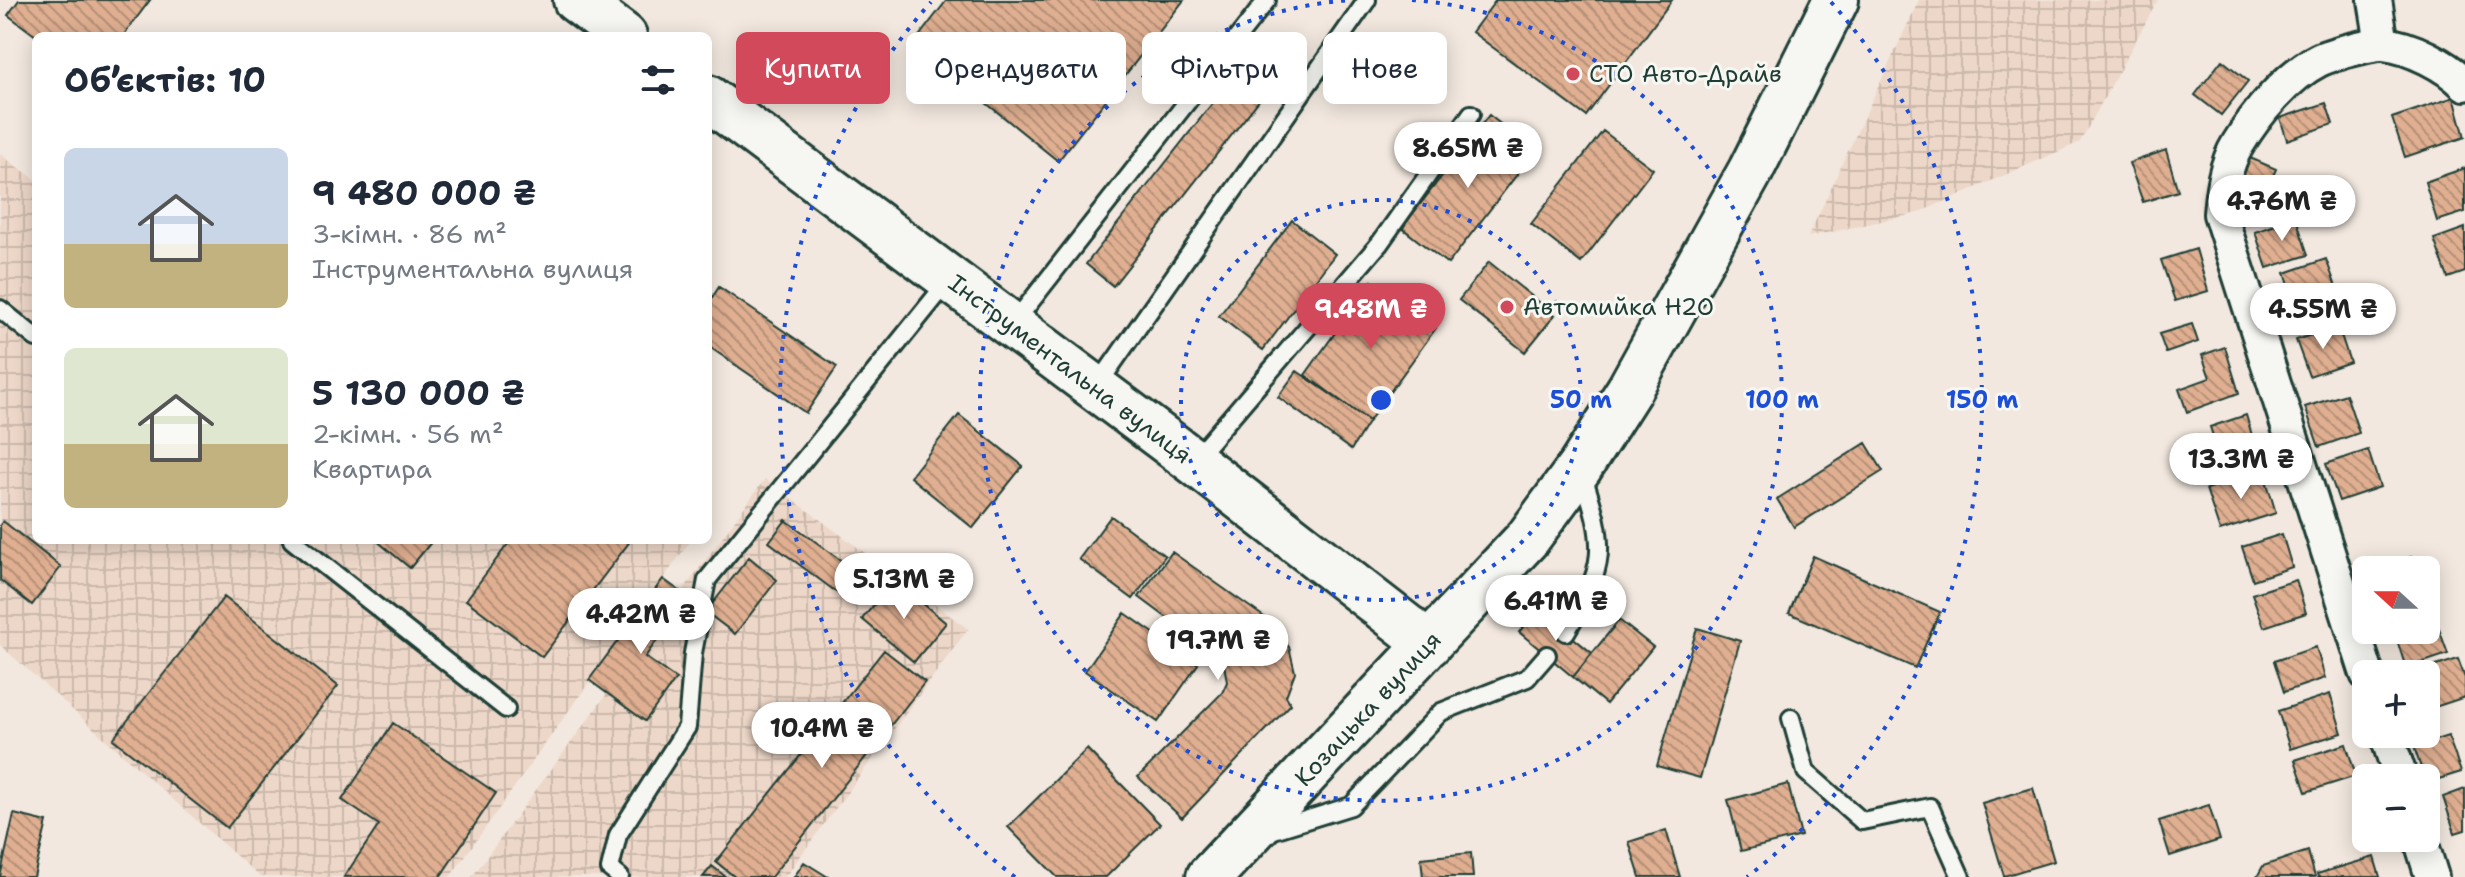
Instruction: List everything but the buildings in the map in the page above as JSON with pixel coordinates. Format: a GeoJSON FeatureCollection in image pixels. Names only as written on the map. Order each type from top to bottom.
{"type":"FeatureCollection","features":[{"type":"Feature","properties":{"kind":"main road"},"geometry":{"type":"LineString","coordinates":[[576,0],[619,32]]}},
{"type":"Feature","properties":{"kind":"main road","name":"Козацька вулиця"},"geometry":{"type":"LineString","coordinates":[[1209,877],[1528,538],[1580,467],[1629,390],[1751,170],[1836,0]]}},
{"type":"Feature","properties":{"kind":"main road","name":"Інструментальна вулиця"},"geometry":{"type":"LineString","coordinates":[[712,101],[1193,461],[1429,644]]}},
{"type":"Feature","properties":{"kind":"street"},"geometry":{"type":"LineString","coordinates":[[2375,0],[2382,44]]}},
{"type":"Feature","properties":{"kind":"street"},"geometry":{"type":"LineString","coordinates":[[2363,660],[2220,214],[2224,178],[2238,144],[2281,90],[2319,60],[2382,44],[2419,55],[2453,73],[2465,84]]}},
{"type":"Feature","properties":{"kind":"street"},"geometry":{"type":"LineString","coordinates":[[2424,852],[2432,877]]}},
{"type":"Feature","properties":{"kind":"lane"},"geometry":{"type":"LineString","coordinates":[[1012,325],[1267,0]]}},
{"type":"Feature","properties":{"kind":"lane"},"geometry":{"type":"LineString","coordinates":[[1096,388],[1367,0]]}},
{"type":"Feature","properties":{"kind":"lane"},"geometry":{"type":"LineString","coordinates":[[1193,461],[1380,243],[1471,114]]}},
{"type":"Feature","properties":{"kind":"lane"},"geometry":{"type":"LineString","coordinates":[[620,877],[610,869],[618,835],[687,727],[693,653],[707,580],[950,279]]}},
{"type":"Feature","properties":{"kind":"lane"},"geometry":{"type":"LineString","coordinates":[[0,309],[32,335]]}},
{"type":"Feature","properties":{"kind":"lane"},"geometry":{"type":"LineString","coordinates":[[1566,632],[1598,574],[1602,549],[1597,517],[1580,467]]}},
{"type":"Feature","properties":{"kind":"lane"},"geometry":{"type":"LineString","coordinates":[[297,544],[506,709]]}},
{"type":"Feature","properties":{"kind":"lane"},"geometry":{"type":"LineString","coordinates":[[1250,836],[1351,806],[1441,712],[1527,678],[1547,655]]}},
{"type":"Feature","properties":{"kind":"lane"},"geometry":{"type":"LineString","coordinates":[[1791,718],[1806,772],[1862,821],[1930,807],[1961,877]]}},
{"type":"Feature","properties":{"kind":"shaded area"},"geometry":{"type":"Polygon","coordinates":[[[1919,0],[2158,0],[2080,142],[1918,213],[1808,237],[1919,0]]]}},
{"type":"Feature","properties":{"kind":"shaded area"},"geometry":{"type":"Polygon","coordinates":[[[0,154],[32,177],[32,544],[688,544],[450,877],[260,877],[0,645],[0,154]]]}},
{"type":"Feature","properties":{"kind":"shaded area"},"geometry":{"type":"Polygon","coordinates":[[[765,479],[968,629],[785,877],[472,877],[765,479]]]}},
{"type":"Feature","properties":{"kind":"place","name":"СТО Авто-Драйв"},"geometry":{"type":"Point","coordinates":[1573,74]}},
{"type":"Feature","properties":{"kind":"place","name":"Автомийка H2O"},"geometry":{"type":"Point","coordinates":[1507,307]}}]}
